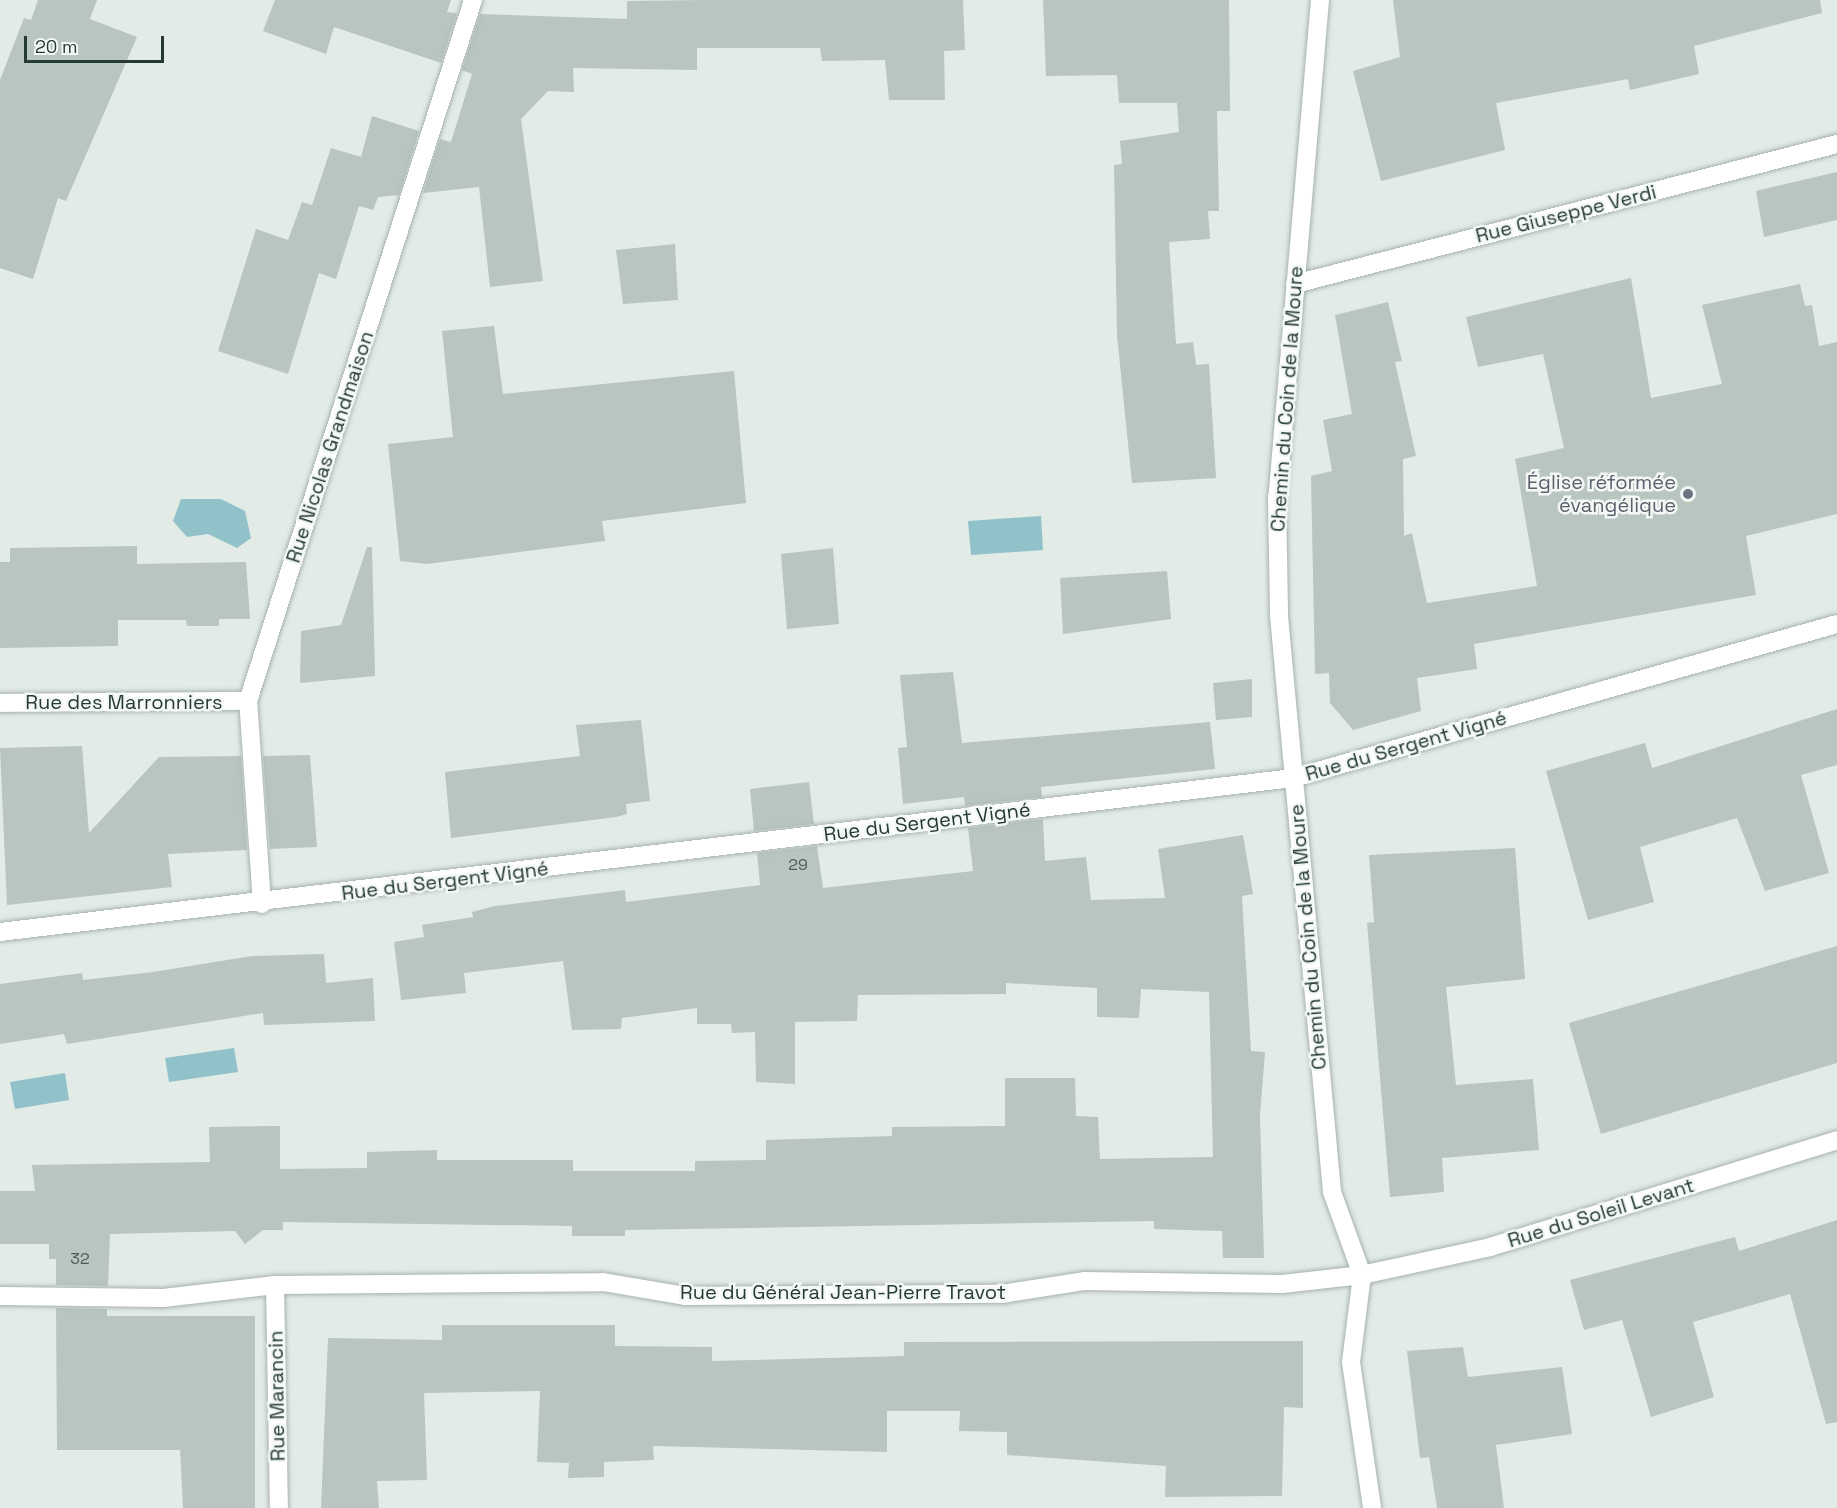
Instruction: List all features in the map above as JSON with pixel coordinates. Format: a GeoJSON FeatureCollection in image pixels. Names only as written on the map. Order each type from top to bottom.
{"type":"FeatureCollection","features":[{"type":"Feature","properties":{"kind":"street","name":"Rue Nicolas Grandmaison"},"geometry":{"type":"LineString","coordinates":[[262,904],[248,701],[473,0]]}},
{"type":"Feature","properties":{"kind":"street","name":"Chemin du Coin de la Moure"},"geometry":{"type":"LineString","coordinates":[[1320,0],[1276,496],[1293,778],[1332,1192],[1362,1275],[1351,1362],[1372,1508]]}},
{"type":"Feature","properties":{"kind":"street","name":"Rue Giuseppe Verdi"},"geometry":{"type":"LineString","coordinates":[[1295,284],[1837,144]]}},
{"type":"Feature","properties":{"kind":"street","name":"Rue du Sergent Vigné"},"geometry":{"type":"LineString","coordinates":[[0,932],[262,904],[1293,778],[1837,624]]}},
{"type":"Feature","properties":{"kind":"street","name":"Rue des Marronniers"},"geometry":{"type":"LineString","coordinates":[[0,703],[248,701]]}},
{"type":"Feature","properties":{"kind":"street","name":"Rue du Soleil Levant"},"geometry":{"type":"LineString","coordinates":[[1362,1275],[1490,1247],[1837,1140]]}},
{"type":"Feature","properties":{"kind":"street","name":"Rue du Général Jean-Pierre Travot"},"geometry":{"type":"LineString","coordinates":[[0,1296],[163,1298],[275,1285],[603,1281],[685,1296],[990,1294],[1084,1281],[1282,1284],[1362,1275]]}},
{"type":"Feature","properties":{"kind":"street","name":"Rue Marancin"},"geometry":{"type":"LineString","coordinates":[[275,1285],[279,1508]]}},
{"type":"Feature","properties":{"kind":"water"},"geometry":{"type":"Polygon","coordinates":[[[181,499],[221,499],[245,511],[251,538],[237,548],[208,534],[187,537],[173,521],[181,499]]]}},
{"type":"Feature","properties":{"kind":"water"},"geometry":{"type":"Polygon","coordinates":[[[1041,516],[1043,550],[971,555],[968,521],[1041,516]]]}},
{"type":"Feature","properties":{"kind":"water"},"geometry":{"type":"Polygon","coordinates":[[[234,1048],[238,1072],[169,1082],[165,1058],[234,1048]]]}},
{"type":"Feature","properties":{"kind":"water"},"geometry":{"type":"Polygon","coordinates":[[[65,1073],[69,1100],[15,1109],[10,1082],[65,1073]]]}},
{"type":"Feature","properties":{"kind":"building"},"geometry":{"type":"Polygon","coordinates":[[[38,0],[97,0],[90,19],[137,37],[66,201],[58,198],[33,279],[0,268],[0,80],[24,18],[31,20],[38,0]]]}},
{"type":"Feature","properties":{"kind":"building"},"geometry":{"type":"Polygon","coordinates":[[[275,0],[451,0],[447,12],[457,13],[441,63],[334,27],[326,54],[263,31],[275,0]]]}},
{"type":"Feature","properties":{"kind":"building"},"geometry":{"type":"Polygon","coordinates":[[[963,0],[965,50],[944,51],[945,100],[889,100],[885,60],[822,61],[820,48],[697,48],[697,70],[573,68],[574,92],[548,91],[521,119],[543,281],[490,287],[479,187],[423,193],[440,139],[451,142],[472,74],[462,70],[480,14],[627,19],[627,1],[963,0]]]}},
{"type":"Feature","properties":{"kind":"building"},"geometry":{"type":"Polygon","coordinates":[[[1043,0],[1229,0],[1230,111],[1217,111],[1219,211],[1208,211],[1210,239],[1169,242],[1176,344],[1193,342],[1196,365],[1209,364],[1216,478],[1132,483],[1117,335],[1114,165],[1122,164],[1120,141],[1179,132],[1177,103],[1119,103],[1117,75],[1046,76],[1043,0]]]}},
{"type":"Feature","properties":{"kind":"building"},"geometry":{"type":"Polygon","coordinates":[[[1393,0],[1820,0],[1822,13],[1694,46],[1699,74],[1630,90],[1628,79],[1496,103],[1505,150],[1381,181],[1353,71],[1400,57],[1393,0]]]}},
{"type":"Feature","properties":{"kind":"building"},"geometry":{"type":"Polygon","coordinates":[[[372,116],[419,131],[399,195],[378,197],[373,210],[359,206],[336,279],[319,273],[288,374],[218,351],[256,229],[288,240],[302,202],[312,205],[331,148],[361,157],[372,116]]]}},
{"type":"Feature","properties":{"kind":"building"},"geometry":{"type":"Polygon","coordinates":[[[1837,172],[1837,220],[1764,237],[1756,191],[1837,172]]]}},
{"type":"Feature","properties":{"kind":"building"},"geometry":{"type":"Polygon","coordinates":[[[675,244],[678,300],[623,304],[616,250],[675,244]]]}},
{"type":"Feature","properties":{"kind":"building"},"geometry":{"type":"Polygon","coordinates":[[[1631,278],[1651,398],[1722,384],[1702,305],[1800,284],[1805,306],[1812,305],[1819,346],[1837,342],[1837,514],[1746,536],[1756,595],[1474,644],[1477,669],[1417,678],[1421,711],[1353,730],[1330,703],[1329,673],[1315,674],[1311,476],[1332,471],[1323,420],[1352,414],[1335,315],[1388,302],[1402,361],[1395,362],[1416,456],[1403,459],[1404,536],[1412,533],[1427,603],[1537,586],[1515,459],[1564,448],[1543,354],[1478,367],[1466,317],[1631,278]]]}},
{"type":"Feature","properties":{"kind":"building"},"geometry":{"type":"Polygon","coordinates":[[[494,326],[503,394],[734,371],[746,503],[602,521],[605,541],[427,564],[400,561],[388,444],[453,437],[442,331],[494,326]]]}},
{"type":"Feature","properties":{"kind":"building"},"geometry":{"type":"Polygon","coordinates":[[[137,546],[137,564],[246,562],[250,619],[219,619],[219,626],[187,626],[186,620],[118,620],[118,646],[0,648],[0,562],[10,562],[10,548],[137,546]]]}},
{"type":"Feature","properties":{"kind":"building"},"geometry":{"type":"Polygon","coordinates":[[[367,547],[372,547],[375,676],[300,683],[301,631],[341,625],[367,547]]]}},
{"type":"Feature","properties":{"kind":"building"},"geometry":{"type":"Polygon","coordinates":[[[833,548],[839,624],[787,629],[781,554],[833,548]]]}},
{"type":"Feature","properties":{"kind":"building"},"geometry":{"type":"Polygon","coordinates":[[[1167,571],[1171,619],[1063,634],[1060,578],[1167,571]]]}},
{"type":"Feature","properties":{"kind":"building"},"geometry":{"type":"Polygon","coordinates":[[[953,672],[962,743],[1210,722],[1215,769],[1041,787],[1042,797],[965,806],[964,797],[903,804],[898,748],[907,747],[900,675],[953,672]]]}},
{"type":"Feature","properties":{"kind":"building"},"geometry":{"type":"Polygon","coordinates":[[[1252,679],[1252,717],[1216,720],[1213,683],[1252,679]]]}},
{"type":"Feature","properties":{"kind":"building"},"geometry":{"type":"Polygon","coordinates":[[[1837,709],[1837,765],[1801,775],[1829,873],[1765,891],[1737,818],[1640,847],[1654,902],[1588,920],[1546,771],[1645,743],[1652,768],[1837,709]]]}},
{"type":"Feature","properties":{"kind":"building"},"geometry":{"type":"Polygon","coordinates":[[[641,720],[650,801],[626,804],[627,814],[616,817],[451,838],[445,772],[580,756],[576,725],[641,720]]]}},
{"type":"Feature","properties":{"kind":"building"},"geometry":{"type":"Polygon","coordinates":[[[82,746],[89,833],[159,757],[241,756],[247,850],[168,854],[172,887],[7,905],[0,748],[82,746]]]}},
{"type":"Feature","properties":{"kind":"building"},"geometry":{"type":"Polygon","coordinates":[[[310,755],[317,847],[270,849],[263,756],[310,755]]]}},
{"type":"Feature","properties":{"kind":"building"},"geometry":{"type":"Polygon","coordinates":[[[809,782],[814,824],[754,831],[750,789],[809,782]]]}},
{"type":"Feature","properties":{"kind":"building"},"geometry":{"type":"Polygon","coordinates":[[[1043,819],[1045,861],[1086,857],[1091,900],[1165,898],[1158,849],[1243,835],[1253,894],[1242,896],[1251,1051],[1265,1052],[1260,1115],[1264,1258],[1223,1258],[1222,1231],[1154,1229],[1154,1221],[625,1230],[625,1236],[572,1236],[572,1226],[283,1222],[283,1230],[263,1230],[245,1244],[235,1231],[110,1234],[108,1286],[56,1285],[56,1259],[49,1259],[49,1244],[0,1244],[0,1191],[35,1191],[32,1165],[210,1162],[209,1127],[280,1126],[280,1169],[367,1168],[367,1152],[437,1150],[437,1160],[573,1160],[573,1171],[695,1171],[695,1161],[766,1160],[766,1140],[892,1136],[892,1127],[1005,1126],[1005,1078],[1075,1078],[1076,1116],[1098,1117],[1100,1159],[1213,1157],[1209,992],[1141,989],[1139,1018],[1097,1017],[1097,988],[1006,983],[1006,994],[858,995],[857,1021],[795,1022],[795,1084],[756,1082],[755,1032],[732,1033],[731,1024],[697,1024],[697,1008],[622,1018],[621,1029],[572,1030],[563,961],[464,973],[466,993],[401,1000],[394,942],[424,937],[422,925],[473,917],[472,912],[495,906],[625,890],[626,902],[760,885],[757,853],[817,846],[823,888],[973,871],[968,828],[1043,819]]]}},
{"type":"Feature","properties":{"kind":"building"},"geometry":{"type":"Polygon","coordinates":[[[1515,848],[1525,979],[1446,987],[1456,1085],[1533,1079],[1539,1150],[1442,1158],[1444,1192],[1390,1197],[1367,923],[1374,922],[1369,855],[1515,848]]]}},
{"type":"Feature","properties":{"kind":"building"},"geometry":{"type":"Polygon","coordinates":[[[1837,946],[1837,1063],[1601,1134],[1569,1023],[1837,946]]]}},
{"type":"Feature","properties":{"kind":"building"},"geometry":{"type":"Polygon","coordinates":[[[324,954],[326,983],[373,978],[375,1021],[264,1025],[263,1013],[67,1044],[64,1034],[0,1044],[0,984],[82,973],[83,980],[153,972],[252,956],[324,954]]]}},
{"type":"Feature","properties":{"kind":"building"},"geometry":{"type":"Polygon","coordinates":[[[1837,1220],[1837,1422],[1826,1424],[1790,1294],[1693,1322],[1714,1397],[1651,1417],[1622,1320],[1584,1330],[1570,1280],[1735,1237],[1739,1251],[1837,1220]]]}},
{"type":"Feature","properties":{"kind":"building"},"geometry":{"type":"Polygon","coordinates":[[[56,1308],[107,1309],[107,1316],[255,1316],[255,1508],[183,1508],[180,1450],[57,1450],[56,1308]]]}},
{"type":"Feature","properties":{"kind":"building"},"geometry":{"type":"Polygon","coordinates":[[[442,1325],[615,1325],[615,1346],[712,1347],[712,1361],[904,1356],[904,1342],[1303,1341],[1303,1408],[1284,1407],[1282,1496],[1165,1497],[1166,1466],[1007,1455],[1007,1432],[959,1431],[960,1411],[887,1411],[887,1452],[653,1446],[654,1460],[604,1462],[604,1477],[568,1478],[569,1463],[537,1462],[540,1391],[424,1393],[427,1480],[377,1481],[379,1508],[321,1508],[328,1338],[442,1340],[442,1325]]]}},
{"type":"Feature","properties":{"kind":"building"},"geometry":{"type":"Polygon","coordinates":[[[1463,1347],[1468,1377],[1562,1367],[1572,1434],[1496,1445],[1504,1508],[1437,1508],[1429,1457],[1420,1458],[1407,1351],[1463,1347]]]}},
{"type":"Feature","properties":{"kind":"place","name":"Église réformée évangélique"},"geometry":{"type":"Point","coordinates":[1688,494]}}]}
